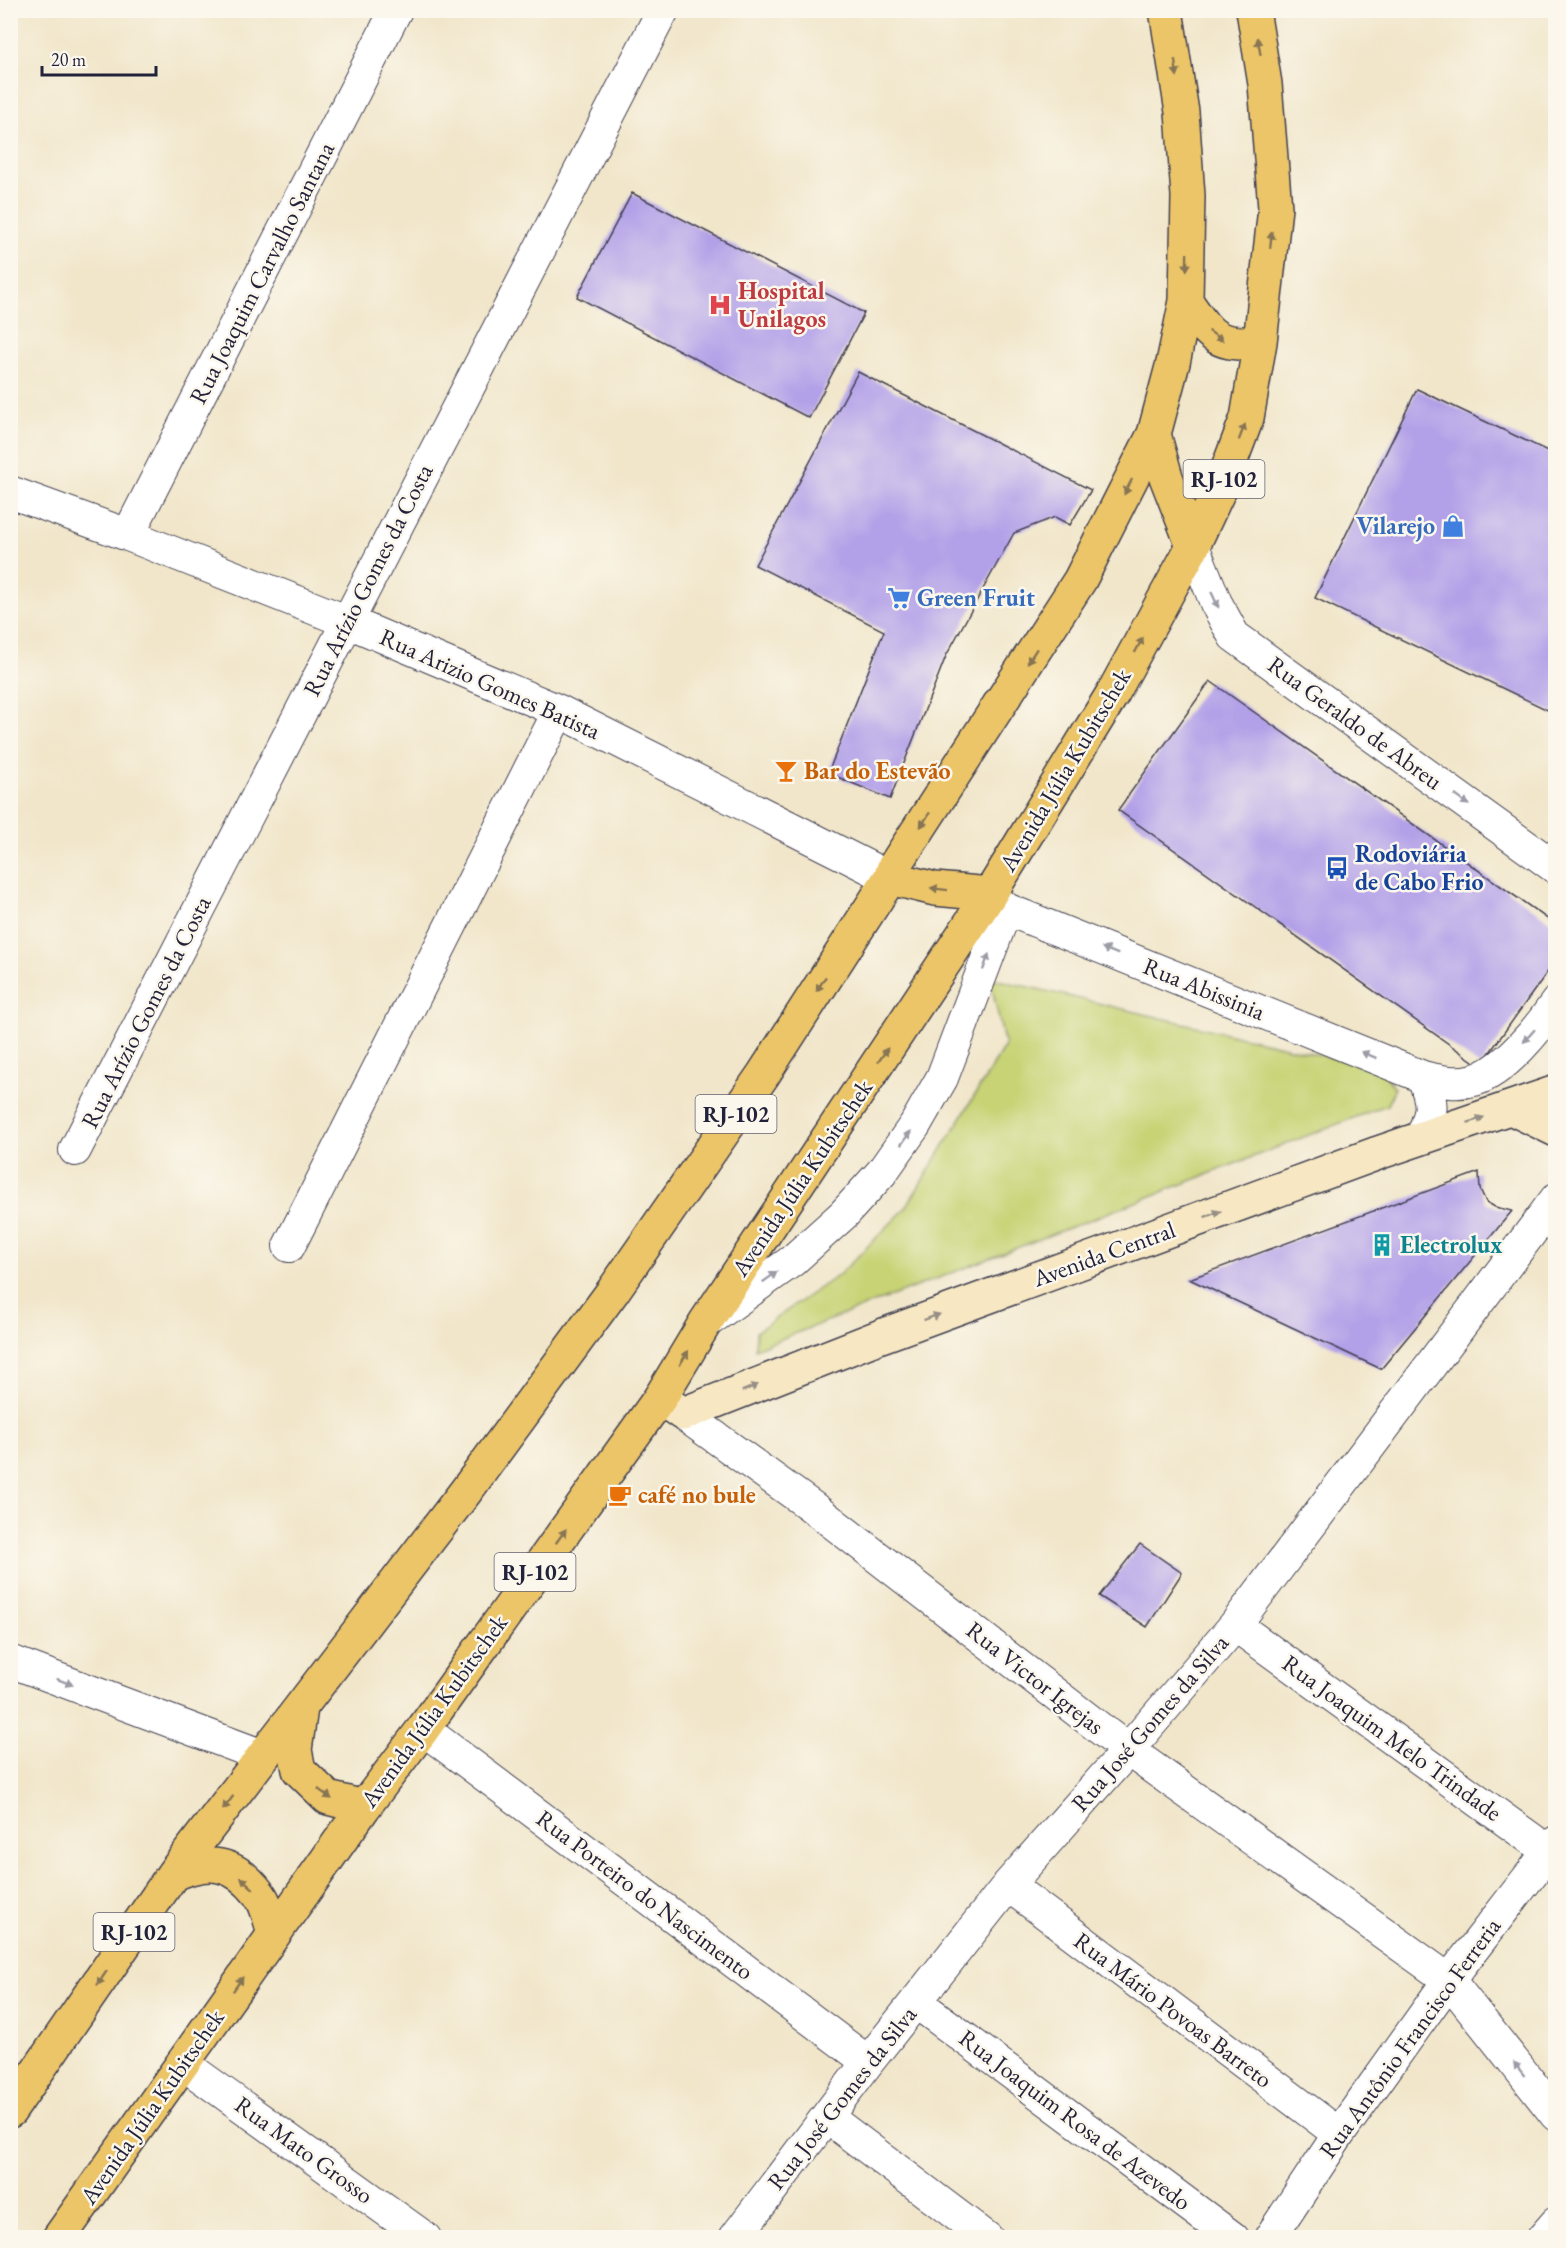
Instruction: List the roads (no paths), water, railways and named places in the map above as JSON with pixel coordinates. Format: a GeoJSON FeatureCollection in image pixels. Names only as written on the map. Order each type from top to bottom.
{"type":"FeatureCollection","features":[{"type":"Feature","properties":{"kind":"main road","name":"RJ-102"},"geometry":{"type":"LineString","coordinates":[[10,2111],[173,1874],[466,1491],[613,1291],[763,1075],[890,878],[894,867],[1080,580],[1154,434],[1186,301],[1188,196],[1182,112],[1166,10]]}},
{"type":"Feature","properties":{"kind":"main road","name":"Avenida Júlia Kubitschek"},"geometry":{"type":"LineString","coordinates":[[59,2238],[364,1807],[672,1406],[705,1323],[998,901],[1193,546],[1222,484],[1247,418],[1260,342],[1275,208],[1266,84],[1253,10]]}},
{"type":"Feature","properties":{"kind":"main road"},"geometry":{"type":"LineString","coordinates":[[1186,301],[1203,325],[1221,340],[1238,344],[1260,342]]}},
{"type":"Feature","properties":{"kind":"main road"},"geometry":{"type":"LineString","coordinates":[[1154,434],[1166,477],[1193,546]]}},
{"type":"Feature","properties":{"kind":"main road"},"geometry":{"type":"LineString","coordinates":[[890,878],[998,901]]}},
{"type":"Feature","properties":{"kind":"main road"},"geometry":{"type":"LineString","coordinates":[[299,1770],[295,1750],[301,1706]]}},
{"type":"Feature","properties":{"kind":"main road"},"geometry":{"type":"LineString","coordinates":[[263,1756],[299,1770],[328,1798],[364,1807]]}},
{"type":"Feature","properties":{"kind":"main road"},"geometry":{"type":"LineString","coordinates":[[173,1874],[194,1866],[222,1865],[241,1877],[261,1895],[274,1933]]}},
{"type":"Feature","properties":{"kind":"street","name":"Rua Joaquim Carvalho Santana"},"geometry":{"type":"LineString","coordinates":[[128,535],[396,10]]}},
{"type":"Feature","properties":{"kind":"street","name":"Rua Arízio Gomes da Costa"},"geometry":{"type":"LineString","coordinates":[[75,1150],[663,10]]}},
{"type":"Feature","properties":{"kind":"street","name":"Rua Arizio Gomes Batista"},"geometry":{"type":"LineString","coordinates":[[10,492],[128,535],[346,621],[559,711],[890,878]]}},
{"type":"Feature","properties":{"kind":"street","name":"Rua Geraldo de Abreu"},"geometry":{"type":"LineString","coordinates":[[1193,546],[1216,603],[1234,636],[1556,868]]}},
{"type":"Feature","properties":{"kind":"street"},"geometry":{"type":"LineString","coordinates":[[290,1245],[559,711]]}},
{"type":"Feature","properties":{"kind":"street","name":"Rua Abissinia"},"geometry":{"type":"LineString","coordinates":[[998,901],[1423,1077],[1449,1083],[1475,1080],[1500,1066],[1523,1044],[1556,1003]]}},
{"type":"Feature","properties":{"kind":"street"},"geometry":{"type":"LineString","coordinates":[[705,1323],[792,1261],[844,1214],[888,1162],[915,1125],[942,1078],[998,901]]}},
{"type":"Feature","properties":{"kind":"street"},"geometry":{"type":"LineString","coordinates":[[1421,1138],[1432,1113],[1429,1092],[1423,1077]]}},
{"type":"Feature","properties":{"kind":"street","name":"Avenida Central"},"geometry":{"type":"LineString","coordinates":[[672,1406],[892,1332],[1421,1138],[1556,1092]]}},
{"type":"Feature","properties":{"kind":"street"},"geometry":{"type":"LineString","coordinates":[[1511,1108],[1556,1130]]}},
{"type":"Feature","properties":{"kind":"street","name":"Rua José Gomes da Silva"},"geometry":{"type":"LineString","coordinates":[[735,2238],[868,2062],[1008,1885],[1128,1750],[1235,1624],[1556,1199]]}},
{"type":"Feature","properties":{"kind":"street","name":"Rua Victor Igrejas"},"geometry":{"type":"LineString","coordinates":[[672,1406],[811,1506],[1128,1750],[1449,1980],[1556,2115]]}},
{"type":"Feature","properties":{"kind":"street","name":"Rua Joaquim Melo Trindade"},"geometry":{"type":"LineString","coordinates":[[1235,1624],[1552,1847]]}},
{"type":"Feature","properties":{"kind":"street"},"geometry":{"type":"LineString","coordinates":[[10,1661],[263,1756]]}},
{"type":"Feature","properties":{"kind":"street","name":"Rua Porteiro do Nascimento"},"geometry":{"type":"LineString","coordinates":[[423,1729],[868,2062]]}},
{"type":"Feature","properties":{"kind":"street","name":"Rua Antônio Francisco Ferreria"},"geometry":{"type":"LineString","coordinates":[[1270,2238],[1339,2134],[1449,1980],[1552,1847]]}},
{"type":"Feature","properties":{"kind":"street","name":"Rua Mário Povoas Barreto"},"geometry":{"type":"LineString","coordinates":[[1008,1885],[1339,2134]]}},
{"type":"Feature","properties":{"kind":"street","name":"Rua Joaquim Rosa de Azevedo"},"geometry":{"type":"LineString","coordinates":[[916,2002],[1233,2238]]}},
{"type":"Feature","properties":{"kind":"street","name":"Rua Mato Grosso"},"geometry":{"type":"LineString","coordinates":[[182,2063],[425,2238]]}},
{"type":"Feature","properties":{"kind":"street"},"geometry":{"type":"LineString","coordinates":[[827,2116],[987,2238]]}},
{"type":"Feature","properties":{"kind":"street"},"geometry":{"type":"LineString","coordinates":[[1543,2238],[1556,2223]]}},
{"type":"Feature","properties":{"kind":"place","name":"Hospital Unilagos"},"geometry":{"type":"Point","coordinates":[720,305]}},
{"type":"Feature","properties":{"kind":"place","name":"Vilarejo"},"geometry":{"type":"Point","coordinates":[1453,526]}},
{"type":"Feature","properties":{"kind":"place","name":"Green Fruit"},"geometry":{"type":"Point","coordinates":[899,598]}},
{"type":"Feature","properties":{"kind":"place","name":"Bar do Estevão"},"geometry":{"type":"Point","coordinates":[786,771]}},
{"type":"Feature","properties":{"kind":"place","name":"Rodoviária de Cabo Frio"},"geometry":{"type":"Point","coordinates":[1337,868]}},
{"type":"Feature","properties":{"kind":"place","name":"Electrolux"},"geometry":{"type":"Point","coordinates":[1382,1245]}},
{"type":"Feature","properties":{"kind":"place","name":"café no bule"},"geometry":{"type":"Point","coordinates":[620,1495]}}]}
